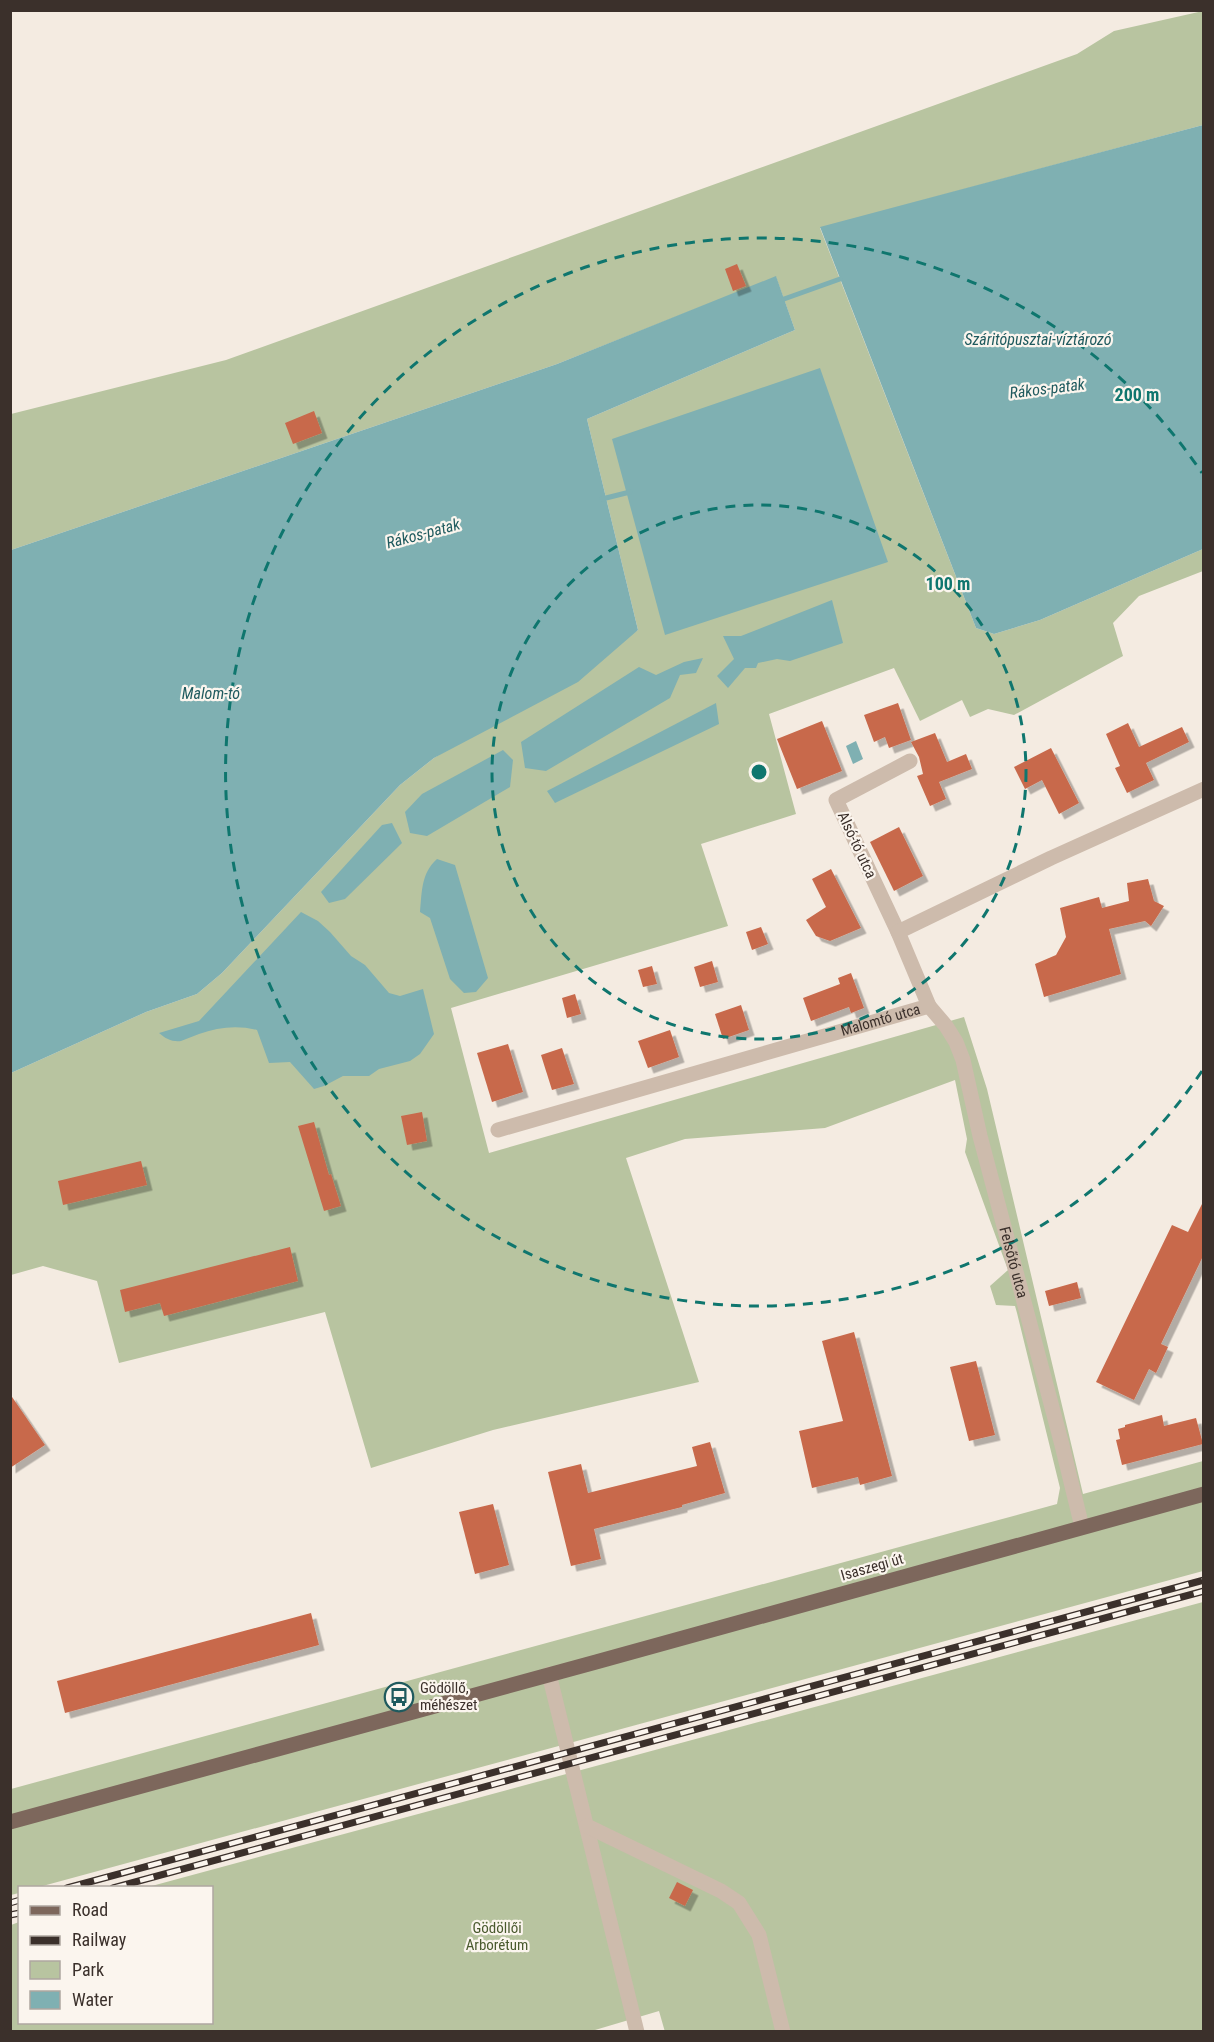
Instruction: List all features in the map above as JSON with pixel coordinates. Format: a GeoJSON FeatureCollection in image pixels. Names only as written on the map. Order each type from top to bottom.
{"type":"FeatureCollection","features":[{"type":"Feature","properties":{"kind":"main road","name":"Isaszegi út"},"geometry":{"type":"LineString","coordinates":[[10,1822],[1203,1494]]}},
{"type":"Feature","properties":{"kind":"street","name":"Alsó-tó utca"},"geometry":{"type":"LineString","coordinates":[[898,932],[836,800],[909,761]]}},
{"type":"Feature","properties":{"kind":"street"},"geometry":{"type":"LineString","coordinates":[[898,932],[1051,858],[1203,789]]}},
{"type":"Feature","properties":{"kind":"street","name":"Malomtó utca"},"geometry":{"type":"LineString","coordinates":[[498,1130],[929,1006],[898,932]]}},
{"type":"Feature","properties":{"kind":"street","name":"Felsőtó utca"},"geometry":{"type":"LineString","coordinates":[[929,1006],[946,1026],[963,1060],[980,1136],[1082,1527]]}},
{"type":"Feature","properties":{"kind":"street"},"geometry":{"type":"LineString","coordinates":[[549,1674],[637,2031]]}},
{"type":"Feature","properties":{"kind":"street"},"geometry":{"type":"LineString","coordinates":[[587,1826],[721,1891],[739,1903],[759,1935],[783,2031]]}},
{"type":"Feature","properties":{"kind":"green space"},"geometry":{"type":"Polygon","coordinates":[[[1203,11],[1203,125],[820,228],[976,628],[994,634],[1040,620],[1203,549],[1203,571],[1139,596],[1113,623],[1123,656],[1014,715],[988,709],[970,717],[962,700],[920,721],[894,668],[769,714],[796,814],[701,844],[728,926],[451,1008],[489,1153],[964,1017],[987,1089],[1083,1494],[1203,1461],[1203,1571],[43,1886],[18,1886],[18,1893],[11,1895],[11,1789],[1057,1504],[1060,1488],[1015,1306],[996,1305],[990,1286],[1008,1270],[965,1152],[967,1139],[955,1080],[825,1128],[685,1139],[626,1158],[699,1382],[493,1430],[371,1468],[325,1312],[119,1363],[97,1281],[43,1266],[11,1275],[11,1073],[146,1012],[197,994],[222,973],[400,785],[434,758],[638,630],[587,419],[795,330],[776,277],[557,364],[11,550],[11,414],[226,360],[1077,54],[1114,31],[1203,11]]]}},
{"type":"Feature","properties":{"kind":"green space","name":"Gödöllői Arborétum"},"geometry":{"type":"Polygon","coordinates":[[[1203,1602],[1203,2031],[665,2032],[659,2011],[595,2030],[595,2032],[11,2032],[11,1925],[18,1922],[18,2024],[213,2024],[213,1886],[152,1886],[1203,1602]]]}},
{"type":"Feature","properties":{"kind":"water","name":"Száritópusztai-víztározó"},"geometry":{"type":"Polygon","coordinates":[[[1203,125],[1203,549],[1040,620],[994,634],[976,628],[820,227],[1203,125]]]}},
{"type":"Feature","properties":{"kind":"water","name":"Malom-tó"},"geometry":{"type":"Polygon","coordinates":[[[776,276],[795,330],[587,419],[638,630],[578,682],[434,758],[400,785],[222,973],[197,994],[146,1012],[11,1073],[11,550],[557,364],[776,276]]]}},
{"type":"Feature","properties":{"kind":"water"},"geometry":{"type":"Polygon","coordinates":[[[820,368],[888,562],[665,635],[612,439],[820,368]]]}},
{"type":"Feature","properties":{"kind":"water"},"geometry":{"type":"Polygon","coordinates":[[[832,600],[843,643],[790,661],[777,659],[758,663],[756,668],[745,668],[728,688],[717,676],[734,659],[723,636],[741,636],[832,600]]]}},
{"type":"Feature","properties":{"kind":"water"},"geometry":{"type":"Polygon","coordinates":[[[703,658],[696,673],[680,675],[670,698],[546,771],[525,768],[521,742],[639,667],[656,675],[684,662],[703,658]]]}},
{"type":"Feature","properties":{"kind":"water"},"geometry":{"type":"Polygon","coordinates":[[[716,703],[719,724],[555,803],[547,791],[716,703]]]}},
{"type":"Feature","properties":{"kind":"water"},"geometry":{"type":"Polygon","coordinates":[[[856,741],[863,759],[853,764],[846,746],[856,741]]]}},
{"type":"Feature","properties":{"kind":"water"},"geometry":{"type":"Polygon","coordinates":[[[503,750],[513,760],[510,787],[427,836],[410,833],[405,812],[422,794],[503,750]]]}},
{"type":"Feature","properties":{"kind":"water"},"geometry":{"type":"Polygon","coordinates":[[[392,823],[402,843],[345,899],[329,903],[321,892],[382,825],[392,823]]]}},
{"type":"Feature","properties":{"kind":"water"},"geometry":{"type":"Polygon","coordinates":[[[437,859],[455,865],[488,978],[476,992],[464,993],[450,979],[430,918],[420,912],[425,877],[437,859]]]}},
{"type":"Feature","properties":{"kind":"water"},"geometry":{"type":"Polygon","coordinates":[[[301,912],[318,921],[330,932],[351,956],[365,965],[389,993],[400,996],[423,989],[434,1034],[420,1054],[410,1061],[379,1069],[369,1076],[343,1076],[314,1089],[290,1062],[269,1063],[257,1030],[221,1028],[181,1041],[169,1040],[159,1033],[199,1021],[301,912]]]}},
{"type":"Feature","properties":{"kind":"building"},"geometry":{"type":"Polygon","coordinates":[[[737,264],[746,286],[733,291],[725,269],[737,264]]]}},
{"type":"Feature","properties":{"kind":"building"},"geometry":{"type":"Polygon","coordinates":[[[314,411],[322,433],[293,444],[285,423],[314,411]]]}},
{"type":"Feature","properties":{"kind":"building"},"geometry":{"type":"Polygon","coordinates":[[[898,703],[911,740],[889,748],[885,737],[874,742],[864,715],[898,703]]]}},
{"type":"Feature","properties":{"kind":"building"},"geometry":{"type":"Polygon","coordinates":[[[822,721],[842,771],[797,789],[777,739],[822,721]]]}},
{"type":"Feature","properties":{"kind":"building"},"geometry":{"type":"Polygon","coordinates":[[[1128,723],[1139,747],[1182,727],[1189,742],[1146,763],[1154,780],[1127,793],[1115,768],[1120,766],[1106,734],[1128,723]]]}},
{"type":"Feature","properties":{"kind":"building"},"geometry":{"type":"Polygon","coordinates":[[[935,733],[947,762],[966,754],[972,769],[939,782],[946,799],[930,806],[917,776],[923,774],[919,757],[911,742],[935,733]]]}},
{"type":"Feature","properties":{"kind":"building"},"geometry":{"type":"Polygon","coordinates":[[[1051,748],[1079,803],[1059,814],[1042,780],[1025,789],[1014,767],[1051,748]]]}},
{"type":"Feature","properties":{"kind":"building"},"geometry":{"type":"Polygon","coordinates":[[[899,827],[923,876],[894,891],[870,842],[899,827]]]}},
{"type":"Feature","properties":{"kind":"building"},"geometry":{"type":"Polygon","coordinates":[[[831,869],[861,928],[830,941],[816,936],[806,920],[826,907],[812,879],[831,869]]]}},
{"type":"Feature","properties":{"kind":"building"},"geometry":{"type":"Polygon","coordinates":[[[1148,879],[1154,901],[1164,906],[1151,926],[1145,921],[1109,929],[1121,974],[1044,997],[1035,964],[1056,955],[1066,937],[1060,908],[1099,897],[1102,908],[1129,901],[1127,883],[1148,879]]]}},
{"type":"Feature","properties":{"kind":"building"},"geometry":{"type":"Polygon","coordinates":[[[761,927],[768,944],[752,950],[746,932],[761,927]]]}},
{"type":"Feature","properties":{"kind":"building"},"geometry":{"type":"Polygon","coordinates":[[[712,961],[718,982],[700,987],[694,967],[712,961]]]}},
{"type":"Feature","properties":{"kind":"building"},"geometry":{"type":"Polygon","coordinates":[[[652,966],[657,984],[643,987],[638,970],[652,966]]]}},
{"type":"Feature","properties":{"kind":"building"},"geometry":{"type":"Polygon","coordinates":[[[851,973],[864,1008],[851,1013],[849,1007],[811,1021],[803,998],[840,984],[838,978],[851,973]]]}},
{"type":"Feature","properties":{"kind":"building"},"geometry":{"type":"Polygon","coordinates":[[[575,994],[581,1014],[567,1018],[562,998],[575,994]]]}},
{"type":"Feature","properties":{"kind":"building"},"geometry":{"type":"Polygon","coordinates":[[[741,1005],[749,1030],[723,1039],[715,1014],[741,1005]]]}},
{"type":"Feature","properties":{"kind":"building"},"geometry":{"type":"Polygon","coordinates":[[[670,1030],[679,1057],[648,1068],[638,1041],[670,1030]]]}},
{"type":"Feature","properties":{"kind":"building"},"geometry":{"type":"Polygon","coordinates":[[[508,1044],[523,1092],[492,1102],[477,1053],[508,1044]]]}},
{"type":"Feature","properties":{"kind":"building"},"geometry":{"type":"Polygon","coordinates":[[[562,1048],[574,1084],[552,1090],[541,1055],[562,1048]]]}},
{"type":"Feature","properties":{"kind":"building"},"geometry":{"type":"Polygon","coordinates":[[[422,1112],[427,1141],[407,1145],[401,1116],[422,1112]]]}},
{"type":"Feature","properties":{"kind":"building"},"geometry":{"type":"Polygon","coordinates":[[[314,1122],[329,1175],[331,1174],[341,1206],[324,1211],[298,1126],[314,1122]]]}},
{"type":"Feature","properties":{"kind":"building"},"geometry":{"type":"Polygon","coordinates":[[[141,1161],[147,1185],[63,1205],[58,1181],[141,1161]]]}},
{"type":"Feature","properties":{"kind":"building"},"geometry":{"type":"Polygon","coordinates":[[[1203,1202],[1203,1256],[1161,1344],[1168,1347],[1156,1373],[1149,1369],[1134,1400],[1096,1382],[1172,1225],[1188,1232],[1203,1202]]]}},
{"type":"Feature","properties":{"kind":"building"},"geometry":{"type":"Polygon","coordinates":[[[290,1247],[298,1281],[164,1316],[160,1303],[125,1312],[120,1290],[290,1247]]]}},
{"type":"Feature","properties":{"kind":"building"},"geometry":{"type":"Polygon","coordinates":[[[1077,1282],[1081,1298],[1049,1306],[1045,1291],[1077,1282]]]}},
{"type":"Feature","properties":{"kind":"building"},"geometry":{"type":"Polygon","coordinates":[[[854,1332],[892,1476],[860,1485],[858,1477],[812,1488],[799,1431],[843,1421],[822,1341],[854,1332]]]}},
{"type":"Feature","properties":{"kind":"building"},"geometry":{"type":"Polygon","coordinates":[[[976,1361],[995,1435],[969,1441],[950,1367],[976,1361]]]}},
{"type":"Feature","properties":{"kind":"building"},"geometry":{"type":"Polygon","coordinates":[[[10,1394],[45,1445],[10,1468],[10,1394]]]}},
{"type":"Feature","properties":{"kind":"building"},"geometry":{"type":"Polygon","coordinates":[[[1162,1415],[1164,1426],[1196,1418],[1203,1444],[1122,1465],[1116,1440],[1120,1439],[1118,1429],[1162,1415]]]}},
{"type":"Feature","properties":{"kind":"building"},"geometry":{"type":"Polygon","coordinates":[[[710,1442],[725,1493],[682,1505],[682,1507],[594,1529],[601,1559],[571,1566],[548,1472],[581,1464],[588,1493],[697,1466],[692,1447],[710,1442]]]}},
{"type":"Feature","properties":{"kind":"building"},"geometry":{"type":"Polygon","coordinates":[[[493,1504],[509,1565],[475,1574],[459,1512],[493,1504]]]}},
{"type":"Feature","properties":{"kind":"building"},"geometry":{"type":"Polygon","coordinates":[[[311,1613],[319,1645],[65,1713],[57,1681],[311,1613]]]}},
{"type":"Feature","properties":{"kind":"building"},"geometry":{"type":"Polygon","coordinates":[[[677,1882],[693,1890],[685,1906],[669,1898],[677,1882]]]}},
{"type":"Feature","properties":{"kind":"waterway"},"geometry":{"type":"LineString","coordinates":[[784,299],[840,279]]}},
{"type":"Feature","properties":{"kind":"waterway","name":"Rákos-patak"},"geometry":{"type":"LineString","coordinates":[[602,499],[630,492]]}},
{"type":"Feature","properties":{"kind":"railway"},"geometry":{"type":"LineString","coordinates":[[74,1886],[1204,1580]]}},
{"type":"Feature","properties":{"kind":"railway"},"geometry":{"type":"LineString","coordinates":[[120,1886],[1204,1591]]}},
{"type":"Feature","properties":{"kind":"railway"},"geometry":{"type":"LineString","coordinates":[[10,1903],[18,1901]]}},
{"type":"Feature","properties":{"kind":"railway"},"geometry":{"type":"LineString","coordinates":[[10,1915],[18,1913]]}},
{"type":"Feature","properties":{"kind":"place","name":"Gödöllő, méhészet"},"geometry":{"type":"Point","coordinates":[399,1697]}}]}
